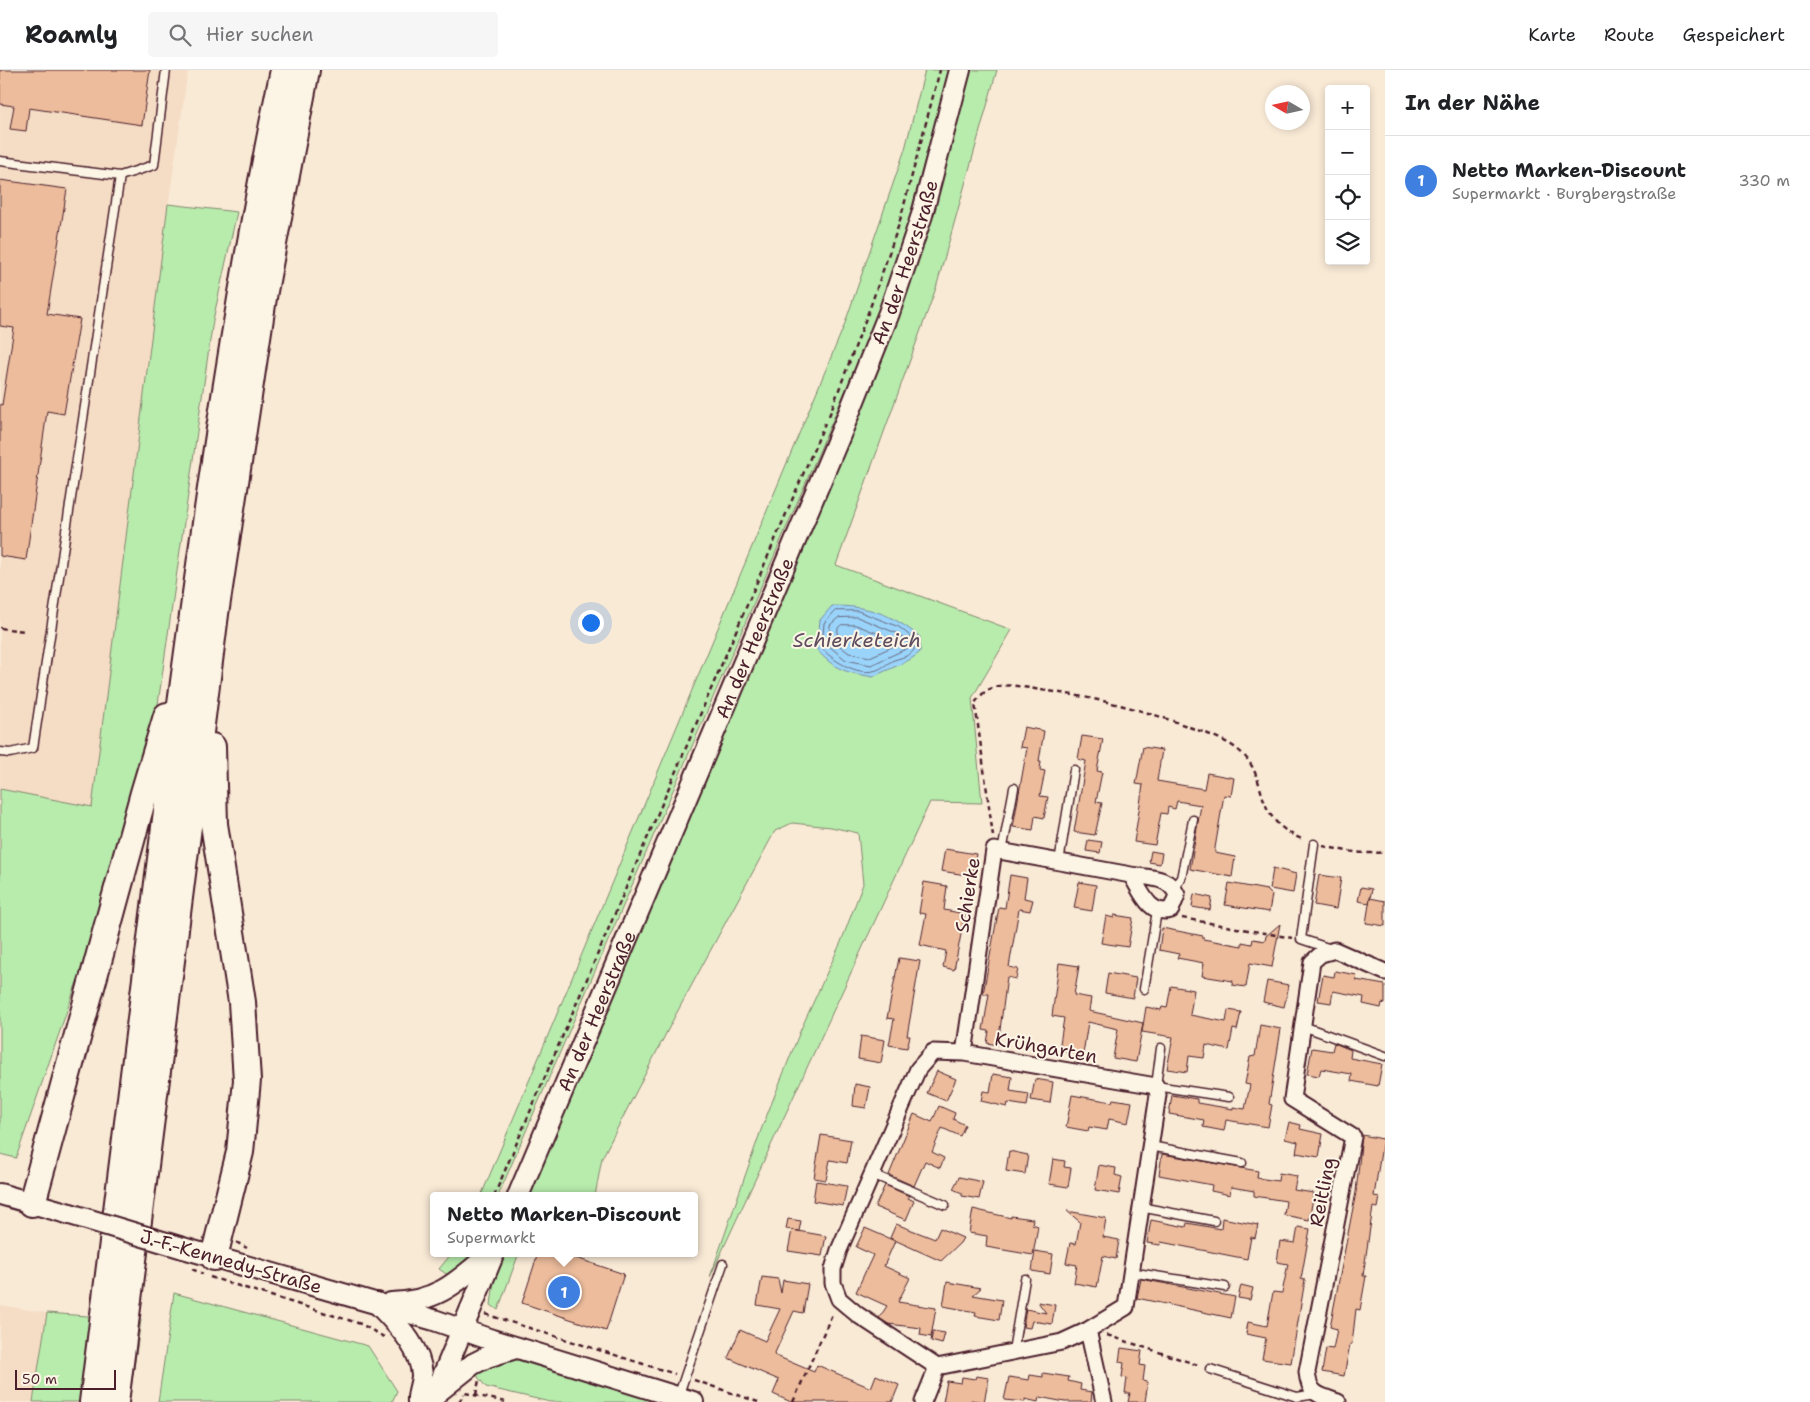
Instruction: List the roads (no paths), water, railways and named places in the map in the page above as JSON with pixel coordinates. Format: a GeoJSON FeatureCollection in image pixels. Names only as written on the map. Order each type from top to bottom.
{"type":"FeatureCollection","features":[{"type":"Feature","properties":{"kind":"highway"},"geometry":{"type":"LineString","coordinates":[[93,1402],[186,666],[243,288],[284,70]]}},
{"type":"Feature","properties":{"kind":"highway"},"geometry":{"type":"LineString","coordinates":[[115,1402],[215,614],[264,291],[306,70]]}},
{"type":"Feature","properties":{"kind":"highway"},"geometry":{"type":"LineString","coordinates":[[214,1257],[240,1152],[247,1080],[242,1002],[214,824],[212,778],[215,614]]}},
{"type":"Feature","properties":{"kind":"highway"},"geometry":{"type":"LineString","coordinates":[[32,1203],[144,793],[163,729],[186,666]]}},
{"type":"Feature","properties":{"kind":"street","name":"An der Heerstraße"},"geometry":{"type":"LineString","coordinates":[[520,1192],[856,396],[889,313],[922,215],[960,70]]}},
{"type":"Feature","properties":{"kind":"street","name":"Schierke"},"geometry":{"type":"LineString","coordinates":[[964,1053],[998,851],[1166,881],[1174,887]]}},
{"type":"Feature","properties":{"kind":"street"},"geometry":{"type":"LineString","coordinates":[[1131,875],[1150,906],[1164,910],[1177,895],[1174,887]]}},
{"type":"Feature","properties":{"kind":"street"},"geometry":{"type":"LineString","coordinates":[[1335,950],[1385,972]]}},
{"type":"Feature","properties":{"kind":"street","name":"Reitling"},"geometry":{"type":"LineString","coordinates":[[1316,1394],[1308,1384],[1307,1372],[1353,1137],[1292,1099],[1312,962],[1321,954],[1335,950]]}},
{"type":"Feature","properties":{"kind":"street","name":"Krühgarten"},"geometry":{"type":"LineString","coordinates":[[937,1367],[858,1315],[839,1300],[833,1284],[833,1269],[839,1250],[918,1069],[933,1052],[964,1053],[1156,1086]]}},
{"type":"Feature","properties":{"kind":"street"},"geometry":{"type":"LineString","coordinates":[[922,1402],[937,1367],[1014,1350],[1062,1342],[1088,1330],[1126,1307],[1158,1095],[1156,1086]]}},
{"type":"Feature","properties":{"kind":"street","name":"J.-F.-Kennedy-Straße"},"geometry":{"type":"LineString","coordinates":[[0,1194],[377,1303],[686,1400]]}},
{"type":"Feature","properties":{"kind":"street"},"geometry":{"type":"LineString","coordinates":[[377,1303],[412,1302],[440,1294],[488,1257]]}},
{"type":"Feature","properties":{"kind":"street"},"geometry":{"type":"LineString","coordinates":[[434,1398],[491,1257]]}},
{"type":"Feature","properties":{"kind":"street"},"geometry":{"type":"LineString","coordinates":[[377,1303],[406,1335],[416,1352],[422,1372],[418,1402]]}},
{"type":"Feature","properties":{"kind":"street"},"geometry":{"type":"LineString","coordinates":[[1088,1330],[1104,1402]]}},
{"type":"Feature","properties":{"kind":"street"},"geometry":{"type":"LineString","coordinates":[[434,1398],[473,1364],[487,1357],[516,1348]]}},
{"type":"Feature","properties":{"kind":"street"},"geometry":{"type":"LineString","coordinates":[[1316,1394],[1338,1402]]}},
{"type":"Feature","properties":{"kind":"lane"},"geometry":{"type":"LineString","coordinates":[[0,161],[120,176],[154,165],[166,70]]}},
{"type":"Feature","properties":{"kind":"lane"},"geometry":{"type":"LineString","coordinates":[[0,752],[10,753],[34,748],[120,176]]}},
{"type":"Feature","properties":{"kind":"lane"},"geometry":{"type":"LineString","coordinates":[[1059,862],[1074,770]]}},
{"type":"Feature","properties":{"kind":"lane"},"geometry":{"type":"LineString","coordinates":[[998,851],[1014,788]]}},
{"type":"Feature","properties":{"kind":"lane"},"geometry":{"type":"LineString","coordinates":[[1174,887],[1181,878],[1193,820]]}},
{"type":"Feature","properties":{"kind":"lane"},"geometry":{"type":"LineString","coordinates":[[1314,844],[1301,939],[1335,950]]}},
{"type":"Feature","properties":{"kind":"lane"},"geometry":{"type":"LineString","coordinates":[[1144,989],[1164,910]]}},
{"type":"Feature","properties":{"kind":"lane"},"geometry":{"type":"LineString","coordinates":[[1303,1026],[1385,1056]]}},
{"type":"Feature","properties":{"kind":"lane"},"geometry":{"type":"LineString","coordinates":[[1161,1048],[1156,1086],[1229,1097]]}},
{"type":"Feature","properties":{"kind":"lane"},"geometry":{"type":"LineString","coordinates":[[1150,1146],[1242,1163]]}},
{"type":"Feature","properties":{"kind":"lane"},"geometry":{"type":"LineString","coordinates":[[872,1174],[944,1205]]}},
{"type":"Feature","properties":{"kind":"lane"},"geometry":{"type":"LineString","coordinates":[[1140,1208],[1214,1221]]}},
{"type":"Feature","properties":{"kind":"lane"},"geometry":{"type":"LineString","coordinates":[[686,1400],[685,1377],[723,1264]]}},
{"type":"Feature","properties":{"kind":"lane"},"geometry":{"type":"LineString","coordinates":[[1130,1272],[1224,1287]]}},
{"type":"Feature","properties":{"kind":"lane"},"geometry":{"type":"LineString","coordinates":[[1014,1350],[1025,1279]]}},
{"type":"Feature","properties":{"kind":"lane"},"geometry":{"type":"LineString","coordinates":[[1210,1369],[1298,1397],[1316,1394]]}},
{"type":"Feature","properties":{"kind":"water","name":"Schierketeich"},"geometry":{"type":"Polygon","coordinates":[[[832,606],[868,609],[899,622],[920,637],[920,652],[905,662],[873,677],[842,670],[817,650],[820,620],[832,606]]]}},
{"type":"Feature","properties":{"kind":"place","name":"Netto Marken-Discount"},"geometry":{"type":"Point","coordinates":[564,1292]}}]}
